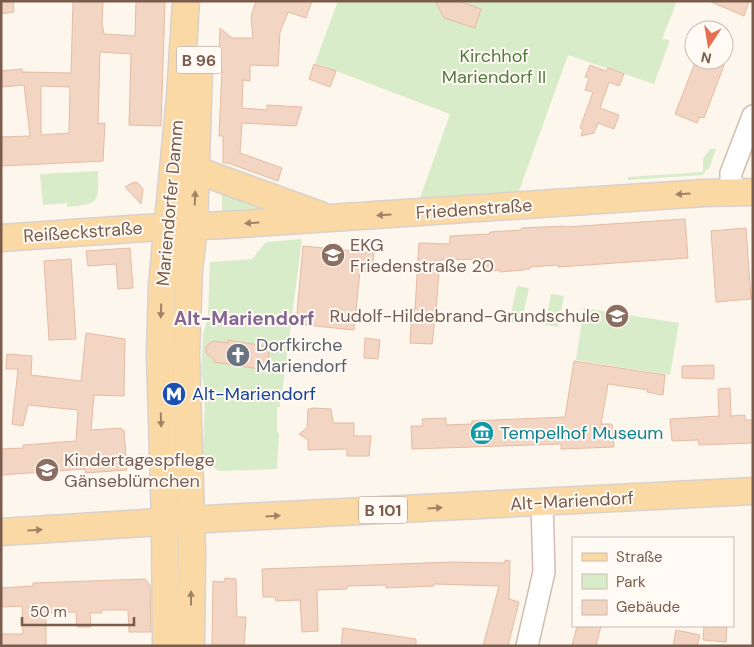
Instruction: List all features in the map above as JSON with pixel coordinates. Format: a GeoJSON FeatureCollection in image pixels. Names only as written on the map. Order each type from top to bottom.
{"type":"FeatureCollection","features":[{"type":"Feature","properties":{"kind":"main road","name":"Mariendorfer Damm"},"geometry":{"type":"LineString","coordinates":[[166,646],[165,522],[160,354],[162,285],[180,97],[186,1]]}},
{"type":"Feature","properties":{"kind":"main road","name":"Mariendorfer Damm"},"geometry":{"type":"LineString","coordinates":[[191,646],[191,520],[186,355],[189,270],[194,226],[202,1]]}},
{"type":"Feature","properties":{"kind":"main road"},"geometry":{"type":"LineString","coordinates":[[196,170],[330,218]]}},
{"type":"Feature","properties":{"kind":"main road","name":"Friedenstraße"},"geometry":{"type":"LineString","coordinates":[[194,226],[742,192]]}},
{"type":"Feature","properties":{"kind":"main road","name":"Reißeckstraße"},"geometry":{"type":"LineString","coordinates":[[1,238],[194,226]]}},
{"type":"Feature","properties":{"kind":"main road","name":"Alt-Mariendorf"},"geometry":{"type":"LineString","coordinates":[[1,532],[191,520],[753,491]]}},
{"type":"Feature","properties":{"kind":"street"},"geometry":{"type":"LineString","coordinates":[[742,192],[731,173],[753,116]]}},
{"type":"Feature","properties":{"kind":"street"},"geometry":{"type":"LineString","coordinates":[[527,646],[544,572],[542,502]]}},
{"type":"Feature","properties":{"kind":"green space","name":"Kirchhof Mariendorf II"},"geometry":{"type":"Polygon","coordinates":[[[338,1],[677,1],[662,39],[670,40],[654,84],[568,55],[519,191],[420,198],[450,114],[315,63],[338,1]]]}},
{"type":"Feature","properties":{"kind":"green space"},"geometry":{"type":"Polygon","coordinates":[[[710,149],[716,149],[709,169],[703,175],[628,180],[628,177],[703,172],[703,159],[710,149]]]}},
{"type":"Feature","properties":{"kind":"green space"},"geometry":{"type":"Polygon","coordinates":[[[98,171],[97,196],[91,203],[67,207],[67,203],[43,205],[40,174],[98,171]]]}},
{"type":"Feature","properties":{"kind":"green space"},"geometry":{"type":"Polygon","coordinates":[[[222,190],[273,208],[222,216],[222,190]]]}},
{"type":"Feature","properties":{"kind":"green space"},"geometry":{"type":"Polygon","coordinates":[[[302,239],[281,401],[280,407],[277,407],[277,432],[279,433],[277,469],[220,471],[206,460],[203,454],[205,391],[201,374],[203,334],[208,316],[210,262],[252,259],[266,242],[302,239]]]}},
{"type":"Feature","properties":{"kind":"green space"},"geometry":{"type":"Polygon","coordinates":[[[517,286],[529,288],[521,324],[509,322],[517,286]]]}},
{"type":"Feature","properties":{"kind":"green space"},"geometry":{"type":"Polygon","coordinates":[[[551,294],[564,296],[558,327],[545,325],[551,294]]]}},
{"type":"Feature","properties":{"kind":"green space"},"geometry":{"type":"Polygon","coordinates":[[[584,308],[679,323],[670,375],[576,360],[584,308]]]}},
{"type":"Feature","properties":{"kind":"building"},"geometry":{"type":"Polygon","coordinates":[[[1,1],[13,1],[14,12],[1,14],[1,1]]]}},
{"type":"Feature","properties":{"kind":"building"},"geometry":{"type":"Polygon","coordinates":[[[73,1],[103,1],[102,24],[104,34],[135,36],[136,1],[165,1],[161,126],[129,125],[131,54],[100,52],[98,124],[105,123],[103,161],[1,166],[1,137],[30,136],[24,85],[1,87],[1,71],[22,69],[22,72],[71,73],[73,1]],[[41,86],[41,135],[69,133],[70,87],[41,86]]]}},
{"type":"Feature","properties":{"kind":"building"},"geometry":{"type":"Polygon","coordinates":[[[256,1],[312,1],[306,18],[288,12],[280,32],[278,66],[250,65],[250,81],[243,80],[242,108],[267,110],[267,105],[302,107],[296,126],[242,123],[240,153],[282,168],[278,181],[228,163],[223,163],[223,136],[219,136],[222,70],[217,68],[217,56],[219,55],[220,28],[232,38],[253,38],[251,16],[256,1]]]}},
{"type":"Feature","properties":{"kind":"building"},"geometry":{"type":"Polygon","coordinates":[[[435,1],[458,1],[481,9],[475,28],[444,18],[435,1]]]}},
{"type":"Feature","properties":{"kind":"building"},"geometry":{"type":"Polygon","coordinates":[[[709,1],[749,1],[744,16],[709,1]]]}},
{"type":"Feature","properties":{"kind":"building"},"geometry":{"type":"Polygon","coordinates":[[[314,64],[336,71],[330,87],[309,79],[314,64]]]}},
{"type":"Feature","properties":{"kind":"building"},"geometry":{"type":"Polygon","coordinates":[[[590,65],[606,71],[608,68],[624,74],[619,86],[609,82],[600,108],[619,115],[614,129],[598,123],[594,133],[581,136],[583,129],[580,128],[593,92],[585,90],[589,78],[585,77],[590,65]]]}},
{"type":"Feature","properties":{"kind":"building"},"geometry":{"type":"Polygon","coordinates":[[[692,70],[722,70],[704,118],[700,117],[697,123],[675,114],[692,70]]]}},
{"type":"Feature","properties":{"kind":"building"},"geometry":{"type":"Polygon","coordinates":[[[134,182],[138,183],[143,189],[141,204],[125,187],[134,182]]]}},
{"type":"Feature","properties":{"kind":"building"},"geometry":{"type":"Polygon","coordinates":[[[685,219],[688,258],[558,267],[558,265],[530,267],[530,269],[524,270],[500,272],[500,270],[485,272],[487,259],[440,260],[432,344],[410,343],[412,309],[415,309],[419,243],[450,244],[450,236],[489,234],[490,232],[521,230],[522,228],[685,219]]]}},
{"type":"Feature","properties":{"kind":"building"},"geometry":{"type":"Polygon","coordinates":[[[746,228],[751,299],[716,302],[711,231],[746,228]]]}},
{"type":"Feature","properties":{"kind":"building"},"geometry":{"type":"Polygon","coordinates":[[[303,246],[374,253],[372,272],[360,271],[354,330],[296,324],[303,246]]]}},
{"type":"Feature","properties":{"kind":"building"},"geometry":{"type":"Polygon","coordinates":[[[130,248],[133,288],[118,289],[116,264],[88,266],[86,251],[130,248]]]}},
{"type":"Feature","properties":{"kind":"building"},"geometry":{"type":"Polygon","coordinates":[[[71,259],[76,339],[49,340],[44,261],[71,259]]]}},
{"type":"Feature","properties":{"kind":"building"},"geometry":{"type":"Polygon","coordinates":[[[86,333],[125,339],[124,396],[94,395],[91,430],[121,428],[121,430],[124,430],[127,470],[85,473],[85,469],[1,475],[1,449],[23,448],[23,445],[76,441],[78,410],[28,405],[23,426],[12,424],[18,369],[6,369],[7,354],[32,356],[31,375],[81,381],[86,333]]]}},
{"type":"Feature","properties":{"kind":"building"},"geometry":{"type":"Polygon","coordinates":[[[365,338],[380,340],[378,359],[364,358],[365,338]]]}},
{"type":"Feature","properties":{"kind":"building","name":"Dorfkirche Mariendorf"},"geometry":{"type":"Polygon","coordinates":[[[228,340],[270,347],[266,370],[214,362],[215,360],[206,353],[206,346],[213,341],[228,343],[228,340]]]}},
{"type":"Feature","properties":{"kind":"building"},"geometry":{"type":"Polygon","coordinates":[[[574,361],[665,375],[663,395],[647,392],[648,390],[608,384],[601,424],[612,424],[614,447],[561,449],[561,444],[412,449],[411,426],[423,426],[422,419],[446,418],[446,425],[472,424],[472,421],[565,417],[574,361]]]}},
{"type":"Feature","properties":{"kind":"building"},"geometry":{"type":"Polygon","coordinates":[[[714,365],[714,379],[682,378],[682,366],[714,365]]]}},
{"type":"Feature","properties":{"kind":"building"},"geometry":{"type":"Polygon","coordinates":[[[730,388],[731,416],[745,415],[745,420],[753,420],[753,443],[699,445],[698,440],[672,441],[670,419],[719,416],[718,389],[730,388]]]}},
{"type":"Feature","properties":{"kind":"building"},"geometry":{"type":"Polygon","coordinates":[[[308,409],[331,409],[333,423],[354,423],[354,436],[371,436],[369,456],[347,456],[347,449],[308,450],[308,440],[299,434],[307,428],[308,409]]]}},
{"type":"Feature","properties":{"kind":"building"},"geometry":{"type":"Polygon","coordinates":[[[505,560],[510,561],[509,599],[519,602],[508,646],[483,646],[499,586],[434,584],[434,586],[386,588],[386,585],[347,586],[347,589],[317,590],[318,631],[302,632],[300,600],[276,601],[275,597],[263,597],[262,569],[452,562],[505,563],[505,560]]]}},
{"type":"Feature","properties":{"kind":"building"},"geometry":{"type":"Polygon","coordinates":[[[225,578],[236,579],[237,617],[246,617],[244,646],[212,646],[213,581],[224,582],[225,578]]]}},
{"type":"Feature","properties":{"kind":"building"},"geometry":{"type":"Polygon","coordinates":[[[145,579],[150,585],[151,632],[129,632],[128,610],[102,610],[102,613],[90,613],[91,627],[77,627],[76,612],[46,613],[46,646],[1,646],[1,634],[23,634],[22,606],[1,607],[1,588],[33,586],[33,583],[145,579]]]}},
{"type":"Feature","properties":{"kind":"building"},"geometry":{"type":"Polygon","coordinates":[[[577,627],[601,627],[596,646],[572,646],[577,627]]]}},
{"type":"Feature","properties":{"kind":"building"},"geometry":{"type":"Polygon","coordinates":[[[704,627],[727,627],[726,642],[703,640],[704,627]]]}},
{"type":"Feature","properties":{"kind":"building"},"geometry":{"type":"Polygon","coordinates":[[[343,628],[416,639],[416,646],[341,646],[343,628]]]}},
{"type":"Feature","properties":{"kind":"building"},"geometry":{"type":"Polygon","coordinates":[[[676,630],[700,635],[697,646],[673,646],[676,630]]]}},
{"type":"Feature","properties":{"kind":"place","name":"EKG Friedenstraße 20"},"geometry":{"type":"Point","coordinates":[333,255]}},
{"type":"Feature","properties":{"kind":"place","name":"Rudolf-Hildebrand-Grundschule"},"geometry":{"type":"Point","coordinates":[617,316]}},
{"type":"Feature","properties":{"kind":"place","name":"Dorfkirche Mariendorf"},"geometry":{"type":"Point","coordinates":[238,355]}},
{"type":"Feature","properties":{"kind":"place","name":"Alt-Mariendorf"},"geometry":{"type":"Point","coordinates":[174,394]}},
{"type":"Feature","properties":{"kind":"place","name":"Tempelhof Museum"},"geometry":{"type":"Point","coordinates":[482,433]}},
{"type":"Feature","properties":{"kind":"place","name":"Kindertagespflege Gänseblümchen"},"geometry":{"type":"Point","coordinates":[47,470]}},
{"type":"Feature","properties":{"kind":"district","name":"Alt-Mariendorf"},"geometry":{"type":"Point","coordinates":[244,318]}}]}
